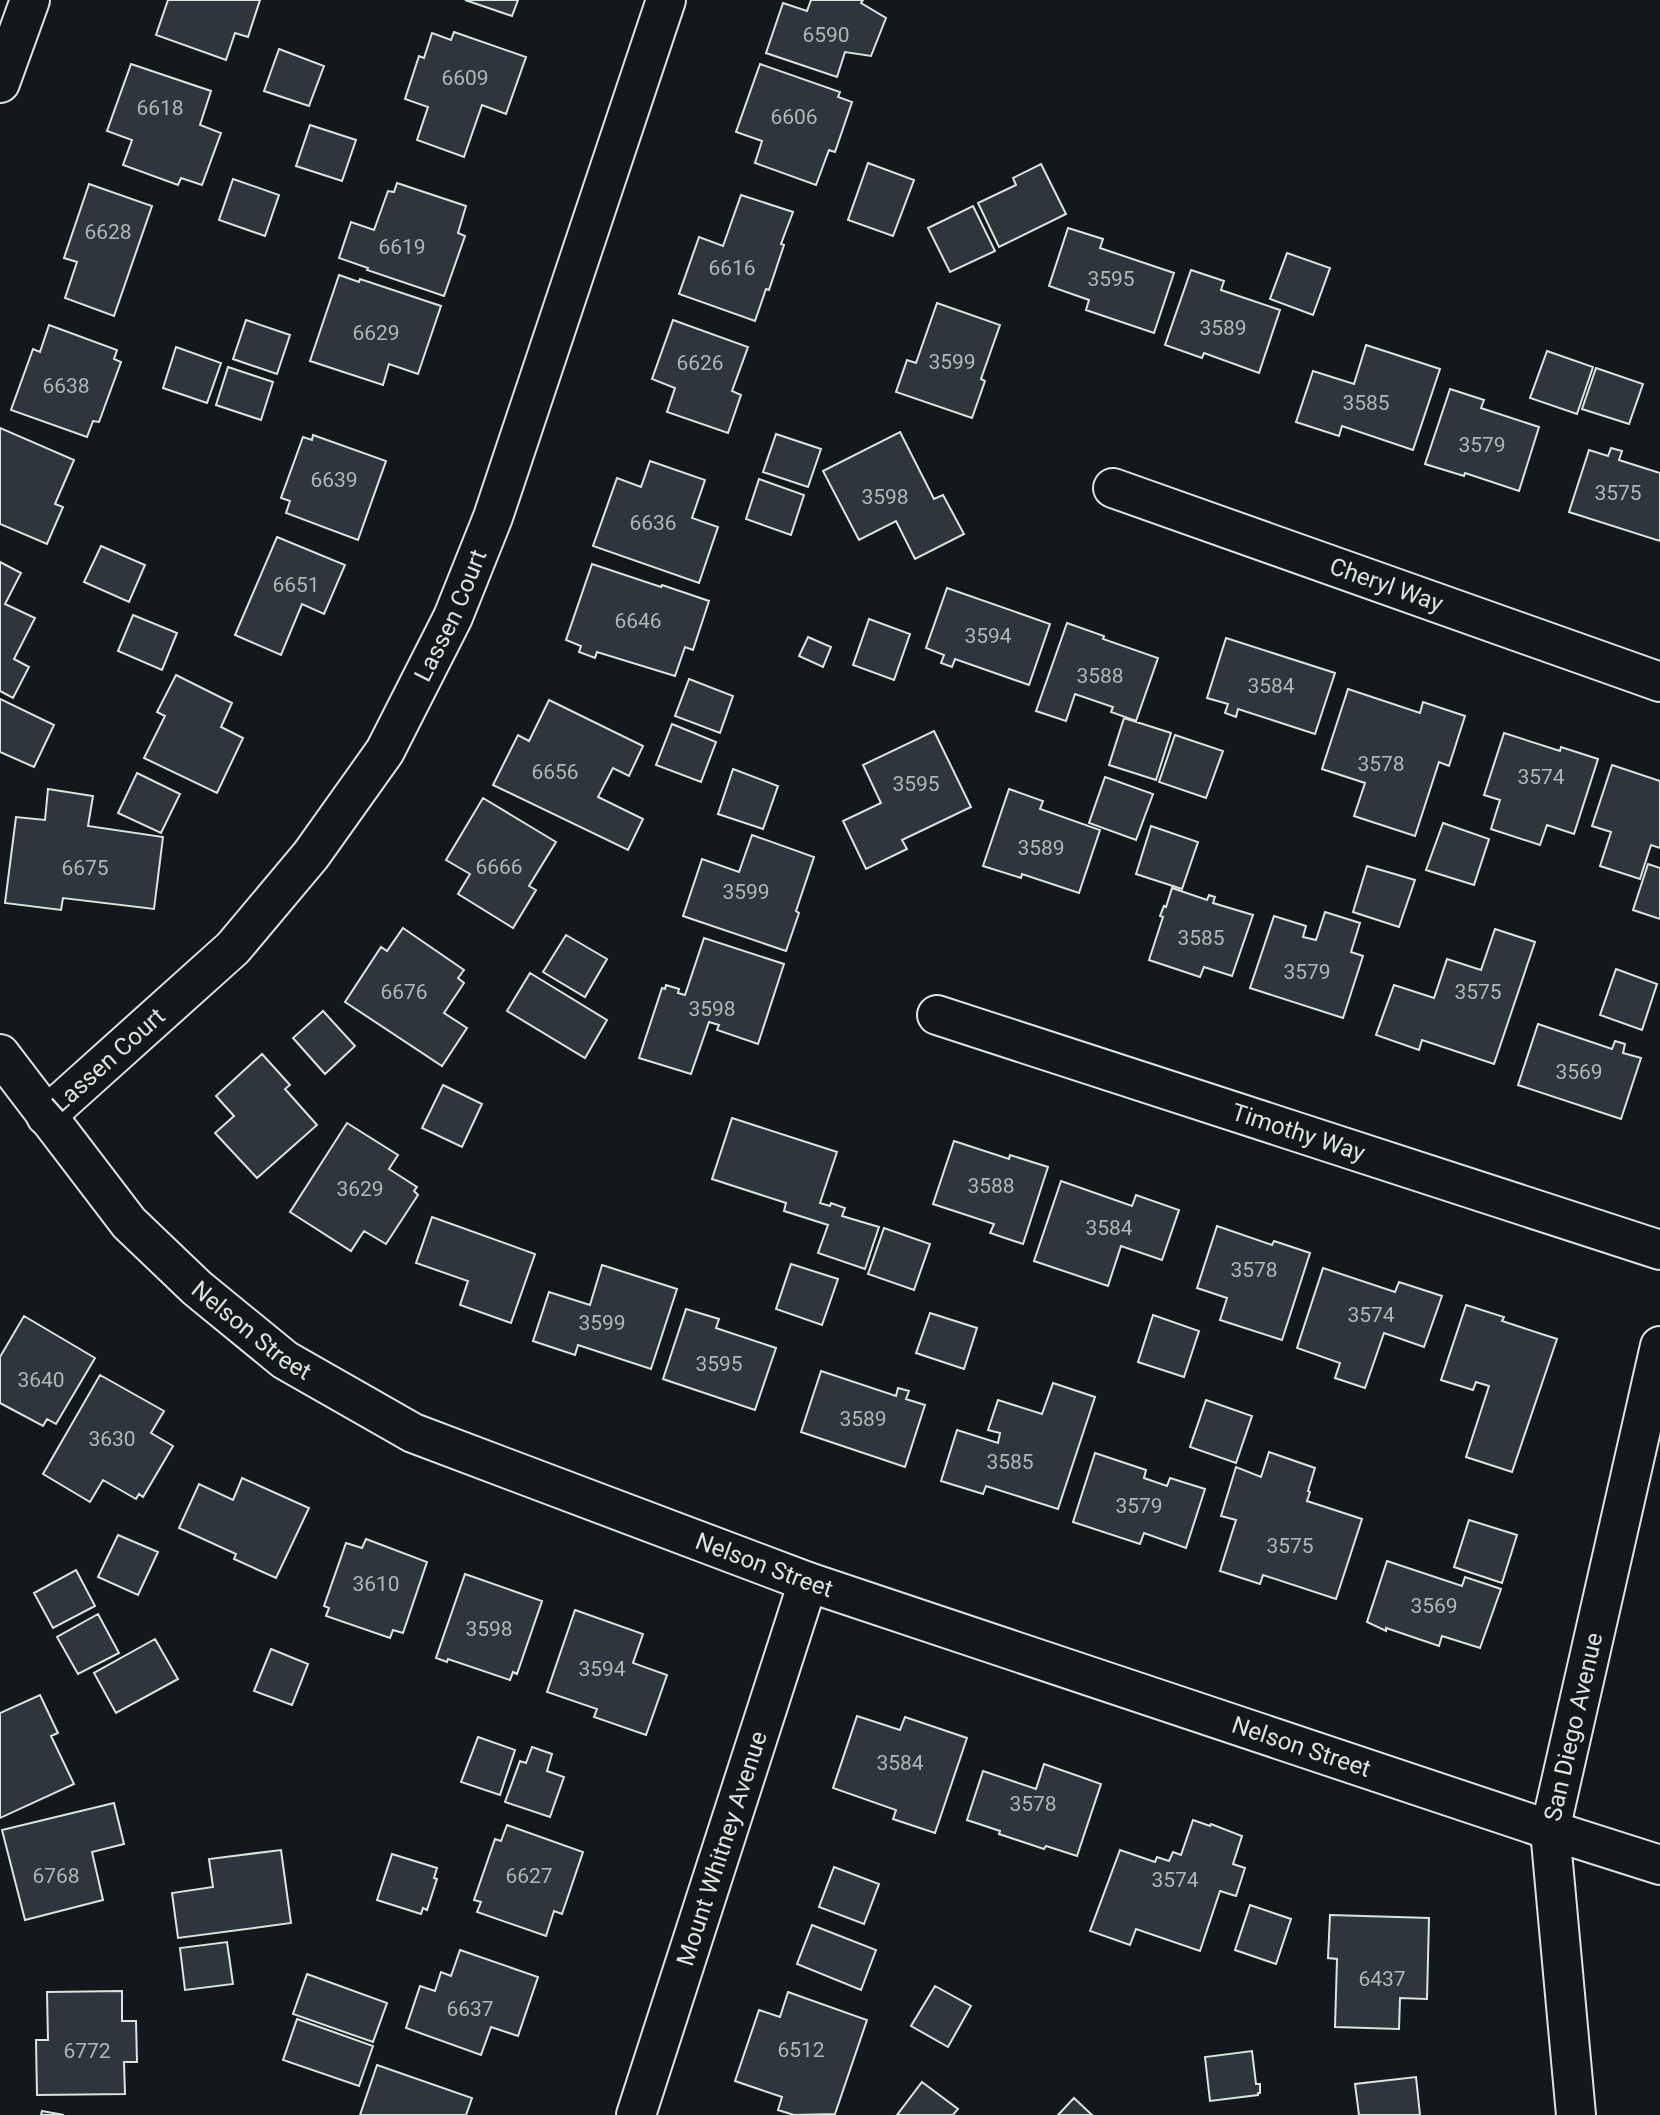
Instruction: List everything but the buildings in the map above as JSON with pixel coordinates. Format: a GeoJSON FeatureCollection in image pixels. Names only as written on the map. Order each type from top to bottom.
{"type":"FeatureCollection","features":[{"type":"Feature","properties":{"kind":"street"},"geometry":{"type":"LineString","coordinates":[[0,83],[30,0]]}},
{"type":"Feature","properties":{"kind":"street","name":"Lassen Court"},"geometry":{"type":"LineString","coordinates":[[46,1116],[233,948],[311,855],[385,751],[453,617],[494,517],[666,0]]}},
{"type":"Feature","properties":{"kind":"street","name":"Cheryl Way"},"geometry":{"type":"LineString","coordinates":[[1113,488],[1660,682]]}},
{"type":"Feature","properties":{"kind":"street","name":"Timothy Way"},"geometry":{"type":"LineString","coordinates":[[937,1015],[1660,1250]]}},
{"type":"Feature","properties":{"kind":"street","name":"Nelson Street"},"geometry":{"type":"LineString","coordinates":[[0,1054],[129,1223],[197,1288],[285,1360],[412,1433],[808,1582],[1660,1865]]}},
{"type":"Feature","properties":{"kind":"street","name":"San Diego Avenue"},"geometry":{"type":"LineString","coordinates":[[1576,2115],[1550,1830],[1660,1346]]}},
{"type":"Feature","properties":{"kind":"street","name":"Mount Whitney Avenue"},"geometry":{"type":"LineString","coordinates":[[636,2115],[808,1582]]}}]}
